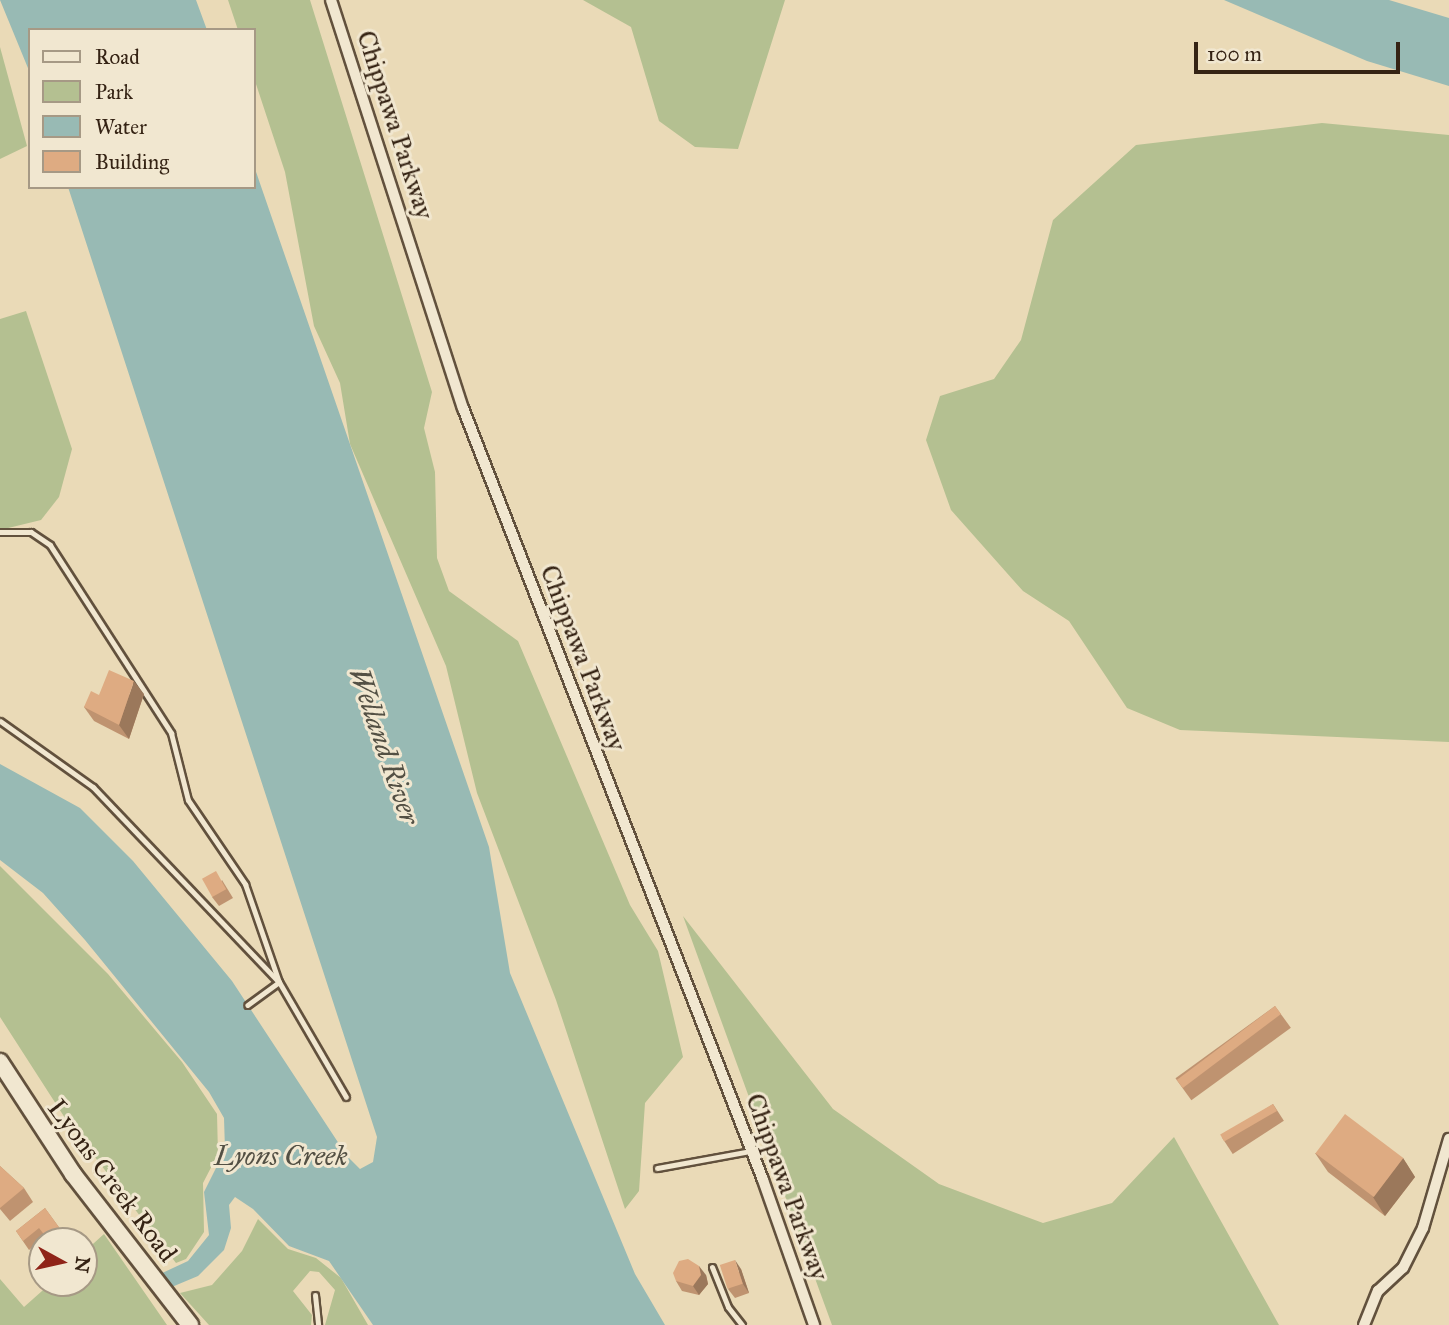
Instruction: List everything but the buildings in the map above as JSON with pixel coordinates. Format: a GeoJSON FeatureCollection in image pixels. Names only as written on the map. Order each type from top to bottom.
{"type":"FeatureCollection","features":[{"type":"Feature","properties":{"kind":"main road","name":"Lyons Creek Road"},"geometry":{"type":"LineString","coordinates":[[0,1062],[73,1174],[190,1325]]}},
{"type":"Feature","properties":{"kind":"street","name":"Chippawa Parkway"},"geometry":{"type":"LineString","coordinates":[[331,0],[463,408],[751,1152],[814,1325]]}},
{"type":"Feature","properties":{"kind":"street"},"geometry":{"type":"LineString","coordinates":[[1364,1325],[1378,1291],[1403,1268],[1423,1228],[1449,1139]]}},
{"type":"Feature","properties":{"kind":"lane"},"geometry":{"type":"LineString","coordinates":[[0,531],[31,532],[50,545],[171,733],[188,800],[245,884],[279,982],[346,1097]]}},
{"type":"Feature","properties":{"kind":"lane"},"geometry":{"type":"LineString","coordinates":[[0,721],[93,787],[279,982]]}},
{"type":"Feature","properties":{"kind":"lane"},"geometry":{"type":"LineString","coordinates":[[247,1004],[279,982]]}},
{"type":"Feature","properties":{"kind":"lane"},"geometry":{"type":"LineString","coordinates":[[657,1168],[751,1152]]}},
{"type":"Feature","properties":{"kind":"lane"},"geometry":{"type":"LineString","coordinates":[[712,1266],[728,1307],[742,1325]]}},
{"type":"Feature","properties":{"kind":"lane"},"geometry":{"type":"LineString","coordinates":[[315,1295],[318,1325]]}},
{"type":"Feature","properties":{"kind":"green space"},"geometry":{"type":"Polygon","coordinates":[[[228,0],[310,0],[432,392],[424,428],[435,472],[437,558],[449,591],[518,641],[630,905],[658,951],[683,1057],[645,1103],[639,1191],[625,1209],[556,1000],[477,793],[446,666],[350,444],[340,383],[314,326],[285,172],[256,84],[256,28],[237,28],[228,0]]]}},
{"type":"Feature","properties":{"kind":"green space"},"geometry":{"type":"Polygon","coordinates":[[[583,0],[785,0],[738,149],[695,147],[659,121],[631,27],[583,0]]]}},
{"type":"Feature","properties":{"kind":"green space"},"geometry":{"type":"Polygon","coordinates":[[[0,47],[27,146],[0,159],[0,47]]]}},
{"type":"Feature","properties":{"kind":"green space"},"geometry":{"type":"Polygon","coordinates":[[[1322,123],[1449,135],[1449,742],[1180,730],[1127,708],[1069,621],[1023,591],[951,510],[926,440],[940,396],[994,379],[1021,340],[1053,220],[1136,145],[1322,123]]]}},
{"type":"Feature","properties":{"kind":"green space"},"geometry":{"type":"Polygon","coordinates":[[[26,311],[72,449],[59,497],[41,520],[0,530],[0,319],[26,311]]]}},
{"type":"Feature","properties":{"kind":"green space"},"geometry":{"type":"Polygon","coordinates":[[[0,866],[108,974],[182,1062],[217,1114],[218,1154],[203,1183],[204,1232],[186,1259],[176,1263],[65,1118],[0,1017],[0,866]]]}},
{"type":"Feature","properties":{"kind":"green space"},"geometry":{"type":"Polygon","coordinates":[[[683,916],[833,1109],[939,1184],[1043,1223],[1112,1203],[1174,1137],[1279,1325],[832,1325],[683,916]]]}},
{"type":"Feature","properties":{"kind":"green space"},"geometry":{"type":"Polygon","coordinates":[[[258,1219],[288,1249],[316,1258],[341,1278],[368,1325],[325,1325],[335,1290],[319,1272],[310,1271],[293,1291],[312,1315],[311,1325],[209,1325],[180,1293],[212,1285],[242,1251],[258,1219]]]}},
{"type":"Feature","properties":{"kind":"green space"},"geometry":{"type":"Polygon","coordinates":[[[104,1234],[167,1325],[0,1325],[0,1279],[24,1307],[35,1297],[98,1297],[98,1239],[104,1234]]]}},
{"type":"Feature","properties":{"kind":"water"},"geometry":{"type":"Polygon","coordinates":[[[0,0],[196,0],[206,28],[28,28],[28,68],[0,0]]]}},
{"type":"Feature","properties":{"kind":"water"},"geometry":{"type":"Polygon","coordinates":[[[1224,0],[1389,0],[1449,18],[1449,86],[1367,61],[1224,0]]]}},
{"type":"Feature","properties":{"kind":"water"},"geometry":{"type":"Polygon","coordinates":[[[256,172],[489,847],[510,973],[635,1274],[665,1325],[373,1325],[329,1261],[289,1246],[253,1209],[235,1197],[229,1205],[231,1228],[224,1250],[198,1276],[167,1289],[158,1275],[188,1261],[209,1235],[204,1192],[225,1150],[224,1118],[209,1092],[85,940],[43,893],[0,860],[0,764],[80,808],[133,861],[232,981],[347,1156],[360,1169],[373,1162],[377,1137],[69,189],[256,189],[256,172]]]}},
{"type":"Feature","properties":{"kind":"water label","name":"Welland River"},"geometry":{"type":"Point","coordinates":[384,746]}},
{"type":"Feature","properties":{"kind":"water label","name":"Lyons Creek"},"geometry":{"type":"Point","coordinates":[281,1156]}}]}
